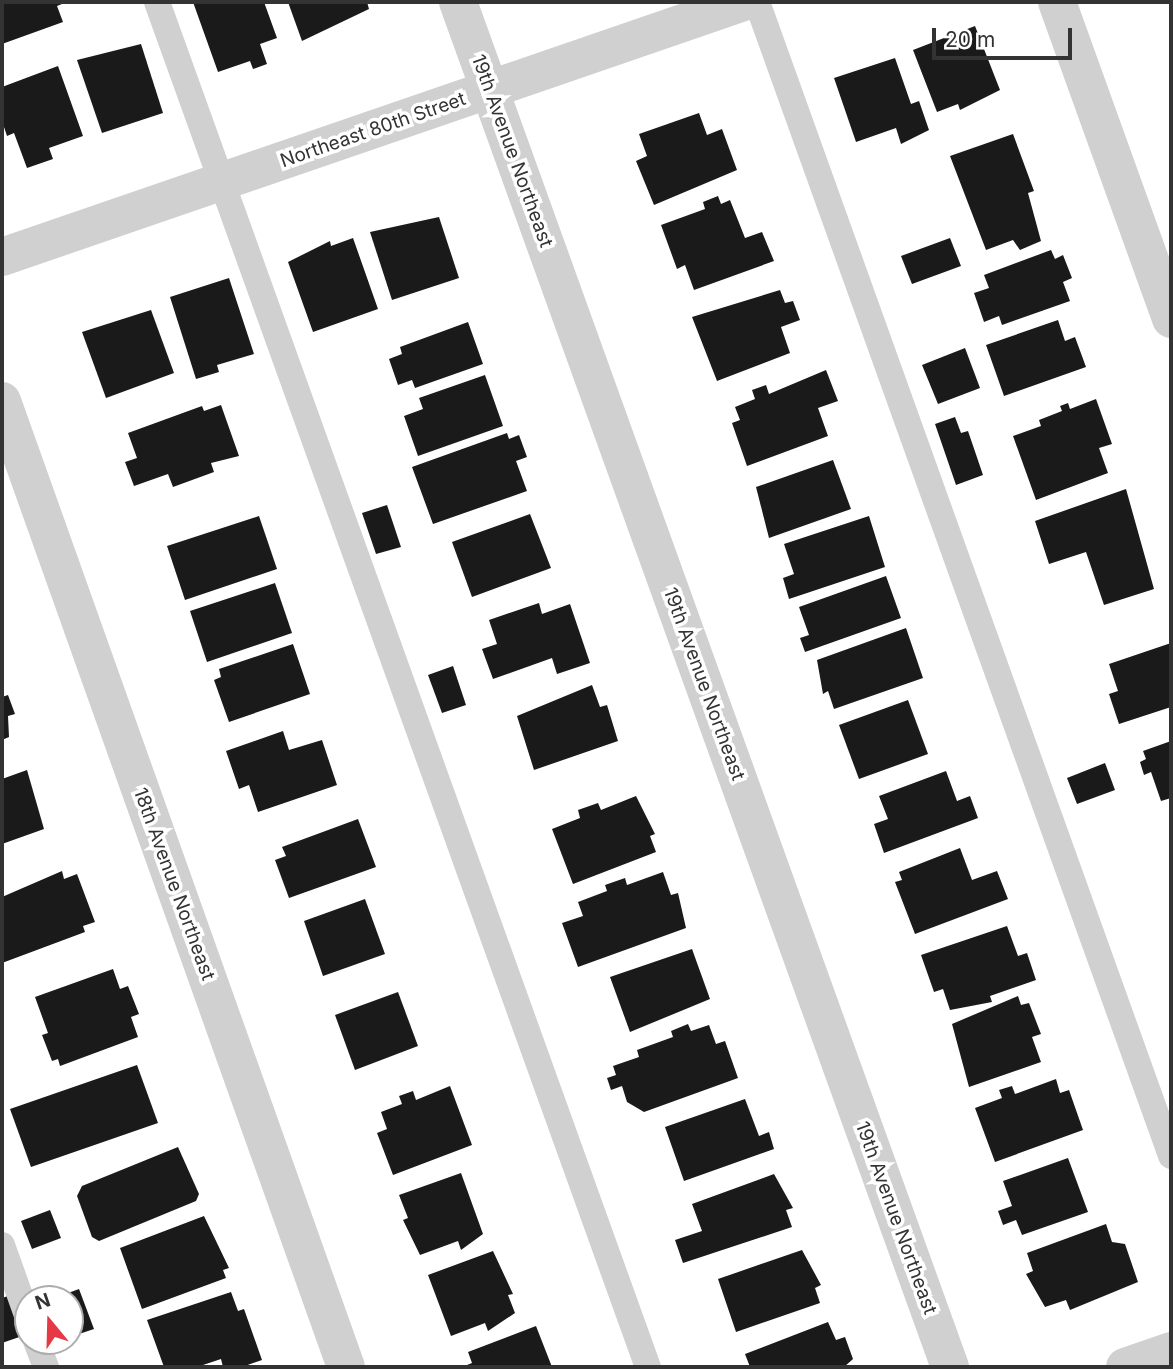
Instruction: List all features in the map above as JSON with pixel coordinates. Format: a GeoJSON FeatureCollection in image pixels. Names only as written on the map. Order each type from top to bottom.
{"type":"FeatureCollection","features":[{"type":"Feature","properties":{"kind":"street","name":"19th Avenue Northeast"},"geometry":{"type":"LineString","coordinates":[[458,2],[950,1367]]}},
{"type":"Feature","properties":{"kind":"street","name":"Northeast 80th Street"},"geometry":{"type":"LineString","coordinates":[[2,257],[744,2]]}},
{"type":"Feature","properties":{"kind":"street"},"geometry":{"type":"LineString","coordinates":[[1057,2],[1171,319]]}},
{"type":"Feature","properties":{"kind":"street","name":"18th Avenue Northeast"},"geometry":{"type":"LineString","coordinates":[[2,401],[346,1367]]}},
{"type":"Feature","properties":{"kind":"street"},"geometry":{"type":"LineString","coordinates":[[1125,1367],[1171,1351]]}},
{"type":"Feature","properties":{"kind":"lane"},"geometry":{"type":"LineString","coordinates":[[157,2],[648,1367]]}},
{"type":"Feature","properties":{"kind":"lane"},"geometry":{"type":"LineString","coordinates":[[757,2],[1171,1156]]}},
{"type":"Feature","properties":{"kind":"lane"},"geometry":{"type":"LineString","coordinates":[[2,1245],[16,1285]]}},
{"type":"Feature","properties":{"kind":"building"},"geometry":{"type":"Polygon","coordinates":[[[2,2],[67,2],[57,6],[63,22],[2,44],[2,2]]]}},
{"type":"Feature","properties":{"kind":"building"},"geometry":{"type":"Polygon","coordinates":[[[193,2],[264,2],[277,38],[260,44],[267,64],[253,69],[250,61],[218,72],[193,2]]]}},
{"type":"Feature","properties":{"kind":"building"},"geometry":{"type":"Polygon","coordinates":[[[288,2],[367,2],[369,9],[302,41],[288,2]]]}},
{"type":"Feature","properties":{"kind":"building"},"geometry":{"type":"Polygon","coordinates":[[[975,26],[1000,90],[960,110],[958,104],[937,112],[913,50],[975,26]]]}},
{"type":"Feature","properties":{"kind":"building"},"geometry":{"type":"Polygon","coordinates":[[[141,44],[163,113],[102,133],[77,60],[141,44]]]}},
{"type":"Feature","properties":{"kind":"building"},"geometry":{"type":"Polygon","coordinates":[[[895,58],[911,104],[919,101],[929,130],[901,144],[896,128],[856,142],[834,78],[895,58]]]}},
{"type":"Feature","properties":{"kind":"building"},"geometry":{"type":"Polygon","coordinates":[[[58,66],[83,136],[49,148],[53,159],[27,168],[14,133],[7,136],[2,121],[2,87],[58,66]]]}},
{"type":"Feature","properties":{"kind":"building"},"geometry":{"type":"Polygon","coordinates":[[[699,113],[707,135],[722,129],[737,170],[654,205],[636,161],[647,156],[639,134],[699,113]]]}},
{"type":"Feature","properties":{"kind":"building"},"geometry":{"type":"Polygon","coordinates":[[[1013,134],[1034,191],[1028,193],[1041,241],[1020,250],[1013,240],[986,250],[950,156],[1013,134]]]}},
{"type":"Feature","properties":{"kind":"building"},"geometry":{"type":"Polygon","coordinates":[[[718,196],[721,204],[730,200],[745,238],[762,232],[774,261],[694,290],[685,265],[677,269],[661,225],[705,209],[703,202],[718,196]]]}},
{"type":"Feature","properties":{"kind":"building"},"geometry":{"type":"Polygon","coordinates":[[[439,217],[459,278],[392,300],[370,232],[439,217]]]}},
{"type":"Feature","properties":{"kind":"building"},"geometry":{"type":"Polygon","coordinates":[[[353,238],[378,309],[313,332],[288,262],[330,241],[331,246],[353,238]]]}},
{"type":"Feature","properties":{"kind":"building"},"geometry":{"type":"Polygon","coordinates":[[[950,238],[961,266],[912,284],[901,256],[950,238]]]}},
{"type":"Feature","properties":{"kind":"building"},"geometry":{"type":"Polygon","coordinates":[[[1051,250],[1055,259],[1063,255],[1072,278],[1063,282],[1070,301],[1002,325],[999,316],[984,322],[974,293],[989,288],[984,275],[1051,250]]]}},
{"type":"Feature","properties":{"kind":"building"},"geometry":{"type":"Polygon","coordinates":[[[229,278],[254,354],[217,365],[219,372],[196,379],[170,297],[229,278]]]}},
{"type":"Feature","properties":{"kind":"building"},"geometry":{"type":"Polygon","coordinates":[[[780,290],[785,303],[793,301],[800,320],[781,327],[790,353],[717,381],[692,317],[780,290]]]}},
{"type":"Feature","properties":{"kind":"building"},"geometry":{"type":"Polygon","coordinates":[[[151,310],[174,373],[106,398],[82,332],[151,310]]]}},
{"type":"Feature","properties":{"kind":"building"},"geometry":{"type":"Polygon","coordinates":[[[1058,320],[1065,341],[1075,337],[1086,367],[1004,396],[986,345],[1058,320]]]}},
{"type":"Feature","properties":{"kind":"building"},"geometry":{"type":"Polygon","coordinates":[[[468,322],[483,364],[415,388],[412,380],[398,385],[389,359],[402,354],[400,347],[468,322]]]}},
{"type":"Feature","properties":{"kind":"building"},"geometry":{"type":"Polygon","coordinates":[[[965,348],[980,388],[938,404],[922,365],[965,348]]]}},
{"type":"Feature","properties":{"kind":"building"},"geometry":{"type":"Polygon","coordinates":[[[826,370],[838,401],[818,408],[828,436],[747,466],[732,423],[740,420],[735,407],[755,399],[752,390],[766,385],[769,394],[826,370]]]}},
{"type":"Feature","properties":{"kind":"building"},"geometry":{"type":"Polygon","coordinates":[[[485,375],[503,426],[418,456],[404,416],[423,409],[419,398],[485,375]]]}},
{"type":"Feature","properties":{"kind":"building"},"geometry":{"type":"Polygon","coordinates":[[[1096,399],[1112,444],[1099,448],[1108,473],[1036,500],[1013,436],[1041,426],[1039,420],[1062,411],[1060,406],[1068,403],[1070,409],[1096,399]]]}},
{"type":"Feature","properties":{"kind":"building"},"geometry":{"type":"Polygon","coordinates":[[[221,405],[239,456],[211,463],[214,472],[173,487],[168,474],[134,486],[125,462],[137,458],[128,433],[202,406],[204,411],[221,405]]]}},
{"type":"Feature","properties":{"kind":"building"},"geometry":{"type":"Polygon","coordinates":[[[955,417],[961,433],[968,431],[983,475],[956,485],[935,424],[955,417]]]}},
{"type":"Feature","properties":{"kind":"building"},"geometry":{"type":"Polygon","coordinates":[[[507,433],[509,439],[519,435],[527,457],[516,461],[527,491],[433,524],[412,467],[507,433]]]}},
{"type":"Feature","properties":{"kind":"building"},"geometry":{"type":"Polygon","coordinates":[[[833,460],[851,509],[769,538],[756,487],[833,460]]]}},
{"type":"Feature","properties":{"kind":"building"},"geometry":{"type":"Polygon","coordinates":[[[1126,489],[1154,589],[1104,605],[1086,552],[1049,564],[1035,521],[1126,489]]]}},
{"type":"Feature","properties":{"kind":"building"},"geometry":{"type":"Polygon","coordinates":[[[387,505],[401,547],[376,554],[362,513],[387,505]]]}},
{"type":"Feature","properties":{"kind":"building"},"geometry":{"type":"Polygon","coordinates":[[[530,514],[551,568],[472,597],[452,542],[530,514]]]}},
{"type":"Feature","properties":{"kind":"building"},"geometry":{"type":"Polygon","coordinates":[[[259,516],[277,569],[185,600],[167,546],[259,516]]]}},
{"type":"Feature","properties":{"kind":"building"},"geometry":{"type":"Polygon","coordinates":[[[869,516],[885,567],[789,599],[783,578],[794,574],[784,544],[869,516]]]}},
{"type":"Feature","properties":{"kind":"building"},"geometry":{"type":"Polygon","coordinates":[[[886,576],[901,618],[805,652],[800,638],[809,635],[799,607],[886,576]]]}},
{"type":"Feature","properties":{"kind":"building"},"geometry":{"type":"Polygon","coordinates":[[[275,583],[292,633],[207,662],[190,611],[275,583]]]}},
{"type":"Feature","properties":{"kind":"building"},"geometry":{"type":"Polygon","coordinates":[[[539,603],[542,614],[570,604],[590,663],[557,674],[552,658],[493,679],[482,649],[497,644],[489,620],[539,603]]]}},
{"type":"Feature","properties":{"kind":"building"},"geometry":{"type":"Polygon","coordinates":[[[906,628],[923,678],[834,709],[828,691],[823,694],[817,660],[906,628]]]}},
{"type":"Feature","properties":{"kind":"building"},"geometry":{"type":"Polygon","coordinates":[[[1171,643],[1171,707],[1119,724],[1109,694],[1118,691],[1109,664],[1171,643]]]}},
{"type":"Feature","properties":{"kind":"building"},"geometry":{"type":"Polygon","coordinates":[[[293,644],[310,694],[229,722],[214,680],[221,677],[219,669],[293,644]]]}},
{"type":"Feature","properties":{"kind":"building"},"geometry":{"type":"Polygon","coordinates":[[[453,666],[466,705],[442,713],[428,675],[453,666]]]}},
{"type":"Feature","properties":{"kind":"building"},"geometry":{"type":"Polygon","coordinates":[[[592,685],[600,707],[607,705],[618,741],[534,770],[517,716],[592,685]]]}},
{"type":"Feature","properties":{"kind":"building"},"geometry":{"type":"Polygon","coordinates":[[[8,695],[15,714],[8,716],[9,737],[2,740],[2,697],[8,695]]]}},
{"type":"Feature","properties":{"kind":"building"},"geometry":{"type":"Polygon","coordinates":[[[908,700],[928,754],[859,779],[839,725],[908,700]]]}},
{"type":"Feature","properties":{"kind":"building"},"geometry":{"type":"Polygon","coordinates":[[[283,731],[289,750],[322,740],[337,785],[258,812],[249,785],[239,789],[226,751],[283,731]]]}},
{"type":"Feature","properties":{"kind":"building"},"geometry":{"type":"Polygon","coordinates":[[[1171,741],[1171,798],[1161,801],[1151,772],[1144,775],[1140,762],[1146,759],[1143,751],[1171,741]]]}},
{"type":"Feature","properties":{"kind":"building"},"geometry":{"type":"Polygon","coordinates":[[[1105,763],[1115,790],[1077,804],[1067,778],[1105,763]]]}},
{"type":"Feature","properties":{"kind":"building"},"geometry":{"type":"Polygon","coordinates":[[[27,770],[44,829],[2,844],[2,779],[27,770]]]}},
{"type":"Feature","properties":{"kind":"building"},"geometry":{"type":"Polygon","coordinates":[[[946,771],[957,801],[970,796],[978,818],[884,853],[874,824],[888,819],[879,796],[946,771]]]}},
{"type":"Feature","properties":{"kind":"building"},"geometry":{"type":"Polygon","coordinates":[[[636,796],[655,834],[650,836],[656,852],[573,884],[552,829],[580,818],[578,810],[598,803],[601,810],[636,796]]]}},
{"type":"Feature","properties":{"kind":"building"},"geometry":{"type":"Polygon","coordinates":[[[358,819],[376,867],[289,898],[275,860],[286,856],[282,847],[358,819]]]}},
{"type":"Feature","properties":{"kind":"building"},"geometry":{"type":"Polygon","coordinates":[[[960,848],[972,880],[997,871],[1008,899],[915,934],[895,882],[902,880],[899,872],[960,848]]]}},
{"type":"Feature","properties":{"kind":"building"},"geometry":{"type":"Polygon","coordinates":[[[62,871],[64,879],[77,874],[95,922],[83,926],[85,932],[2,963],[2,897],[62,871]]]}},
{"type":"Feature","properties":{"kind":"building"},"geometry":{"type":"Polygon","coordinates":[[[663,872],[671,895],[678,893],[686,928],[578,967],[562,923],[583,916],[578,902],[607,891],[605,885],[625,878],[627,885],[663,872]]]}},
{"type":"Feature","properties":{"kind":"building"},"geometry":{"type":"Polygon","coordinates":[[[365,899],[385,954],[323,976],[304,921],[365,899]]]}},
{"type":"Feature","properties":{"kind":"building"},"geometry":{"type":"Polygon","coordinates":[[[1007,926],[1018,956],[1027,953],[1036,980],[990,996],[992,1002],[950,1010],[943,989],[934,992],[921,955],[1007,926]]]}},
{"type":"Feature","properties":{"kind":"building"},"geometry":{"type":"Polygon","coordinates":[[[692,949],[710,999],[630,1032],[610,977],[692,949]]]}},
{"type":"Feature","properties":{"kind":"building"},"geometry":{"type":"Polygon","coordinates":[[[113,969],[120,989],[128,986],[139,1014],[131,1017],[138,1037],[60,1066],[58,1059],[52,1061],[42,1035],[48,1033],[35,997],[113,969]]]}},
{"type":"Feature","properties":{"kind":"building"},"geometry":{"type":"Polygon","coordinates":[[[398,992],[418,1046],[355,1070],[335,1015],[398,992]]]}},
{"type":"Feature","properties":{"kind":"building"},"geometry":{"type":"Polygon","coordinates":[[[1018,996],[1021,1005],[1029,1003],[1041,1034],[1032,1037],[1041,1062],[969,1087],[952,1024],[1018,996]]]}},
{"type":"Feature","properties":{"kind":"building"},"geometry":{"type":"Polygon","coordinates":[[[688,1024],[691,1031],[709,1025],[716,1044],[725,1041],[738,1078],[644,1112],[627,1102],[622,1086],[611,1090],[607,1078],[616,1075],[613,1066],[639,1057],[637,1050],[673,1037],[671,1031],[688,1024]]]}},
{"type":"Feature","properties":{"kind":"building"},"geometry":{"type":"Polygon","coordinates":[[[137,1065],[158,1123],[31,1167],[10,1109],[137,1065]]]}},
{"type":"Feature","properties":{"kind":"building"},"geometry":{"type":"Polygon","coordinates":[[[1056,1079],[1060,1093],[1069,1090],[1083,1130],[995,1162],[975,1108],[1002,1098],[999,1090],[1012,1086],[1015,1094],[1056,1079]]]}},
{"type":"Feature","properties":{"kind":"building"},"geometry":{"type":"Polygon","coordinates":[[[450,1086],[472,1145],[393,1175],[377,1133],[387,1129],[381,1112],[402,1104],[399,1096],[413,1091],[416,1100],[450,1086]]]}},
{"type":"Feature","properties":{"kind":"building"},"geometry":{"type":"Polygon","coordinates":[[[745,1099],[759,1136],[769,1132],[774,1149],[684,1181],[665,1127],[745,1099]]]}},
{"type":"Feature","properties":{"kind":"building"},"geometry":{"type":"Polygon","coordinates":[[[178,1147],[199,1194],[196,1201],[99,1241],[92,1237],[77,1196],[82,1186],[178,1147]]]}},
{"type":"Feature","properties":{"kind":"building"},"geometry":{"type":"Polygon","coordinates":[[[1068,1158],[1088,1212],[1022,1235],[1016,1220],[1003,1225],[998,1211],[1012,1206],[1003,1181],[1068,1158]]]}},
{"type":"Feature","properties":{"kind":"building"},"geometry":{"type":"Polygon","coordinates":[[[461,1173],[483,1234],[461,1250],[458,1241],[420,1255],[403,1220],[408,1218],[399,1195],[461,1173]]]}},
{"type":"Feature","properties":{"kind":"building"},"geometry":{"type":"Polygon","coordinates":[[[774,1174],[793,1208],[786,1210],[792,1227],[683,1263],[675,1240],[702,1231],[692,1204],[774,1174]]]}},
{"type":"Feature","properties":{"kind":"building"},"geometry":{"type":"Polygon","coordinates":[[[50,1210],[61,1238],[32,1249],[21,1221],[50,1210]]]}},
{"type":"Feature","properties":{"kind":"building"},"geometry":{"type":"Polygon","coordinates":[[[204,1216],[229,1268],[223,1270],[226,1278],[142,1309],[120,1248],[204,1216]]]}},
{"type":"Feature","properties":{"kind":"building"},"geometry":{"type":"Polygon","coordinates":[[[1106,1224],[1112,1242],[1125,1244],[1138,1282],[1070,1310],[1066,1300],[1045,1307],[1026,1274],[1033,1271],[1027,1253],[1106,1224]]]}},
{"type":"Feature","properties":{"kind":"building"},"geometry":{"type":"Polygon","coordinates":[[[802,1250],[821,1285],[815,1288],[820,1303],[736,1332],[718,1279],[802,1250]]]}},
{"type":"Feature","properties":{"kind":"building"},"geometry":{"type":"Polygon","coordinates":[[[493,1251],[513,1294],[508,1295],[515,1313],[488,1331],[485,1323],[451,1336],[428,1275],[493,1251]]]}},
{"type":"Feature","properties":{"kind":"building"},"geometry":{"type":"Polygon","coordinates":[[[231,1292],[238,1311],[244,1309],[262,1360],[242,1367],[223,1367],[221,1359],[197,1367],[164,1367],[147,1320],[231,1292]]]}},
{"type":"Feature","properties":{"kind":"building"},"geometry":{"type":"Polygon","coordinates":[[[11,1295],[14,1304],[14,1339],[2,1343],[2,1298],[11,1295]]]}},
{"type":"Feature","properties":{"kind":"building"},"geometry":{"type":"Polygon","coordinates":[[[84,1302],[94,1329],[84,1332],[84,1302]]]}},
{"type":"Feature","properties":{"kind":"building"},"geometry":{"type":"Polygon","coordinates":[[[828,1322],[836,1340],[845,1337],[853,1359],[844,1367],[750,1367],[745,1354],[828,1322]]]}},
{"type":"Feature","properties":{"kind":"building"},"geometry":{"type":"Polygon","coordinates":[[[536,1326],[552,1367],[462,1367],[472,1363],[468,1352],[536,1326]]]}}]}
